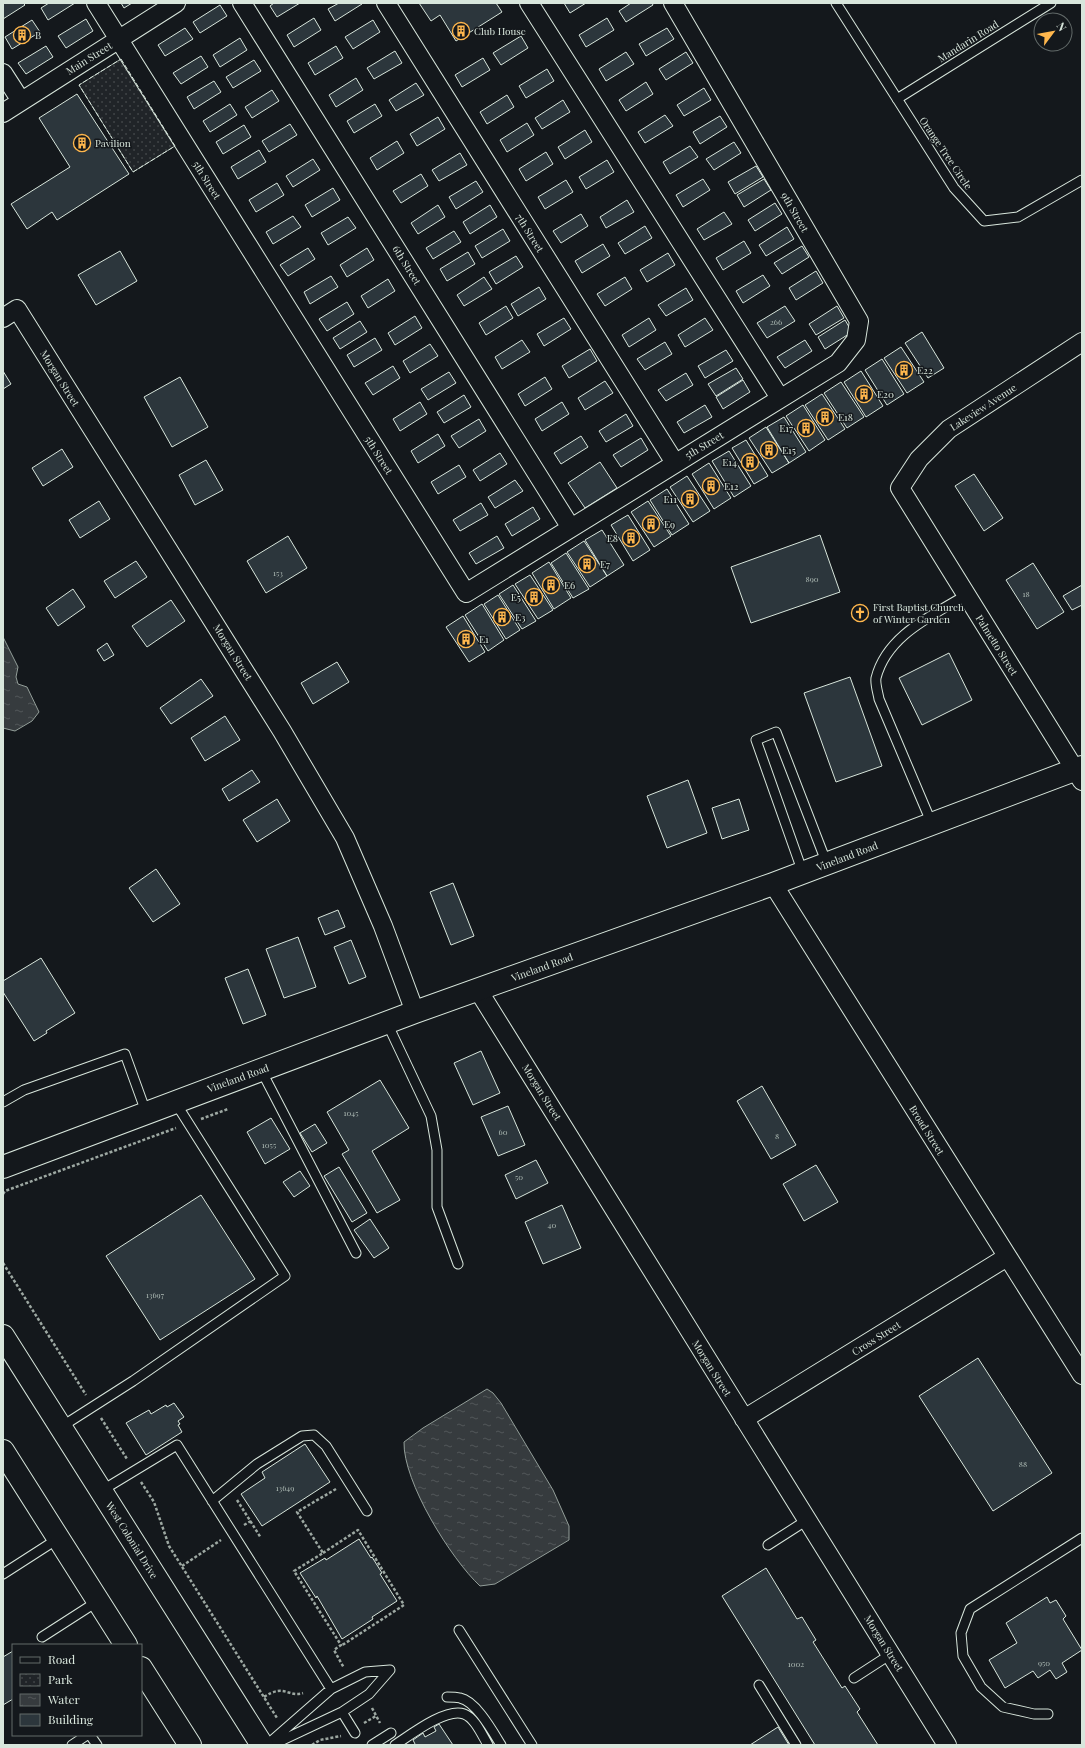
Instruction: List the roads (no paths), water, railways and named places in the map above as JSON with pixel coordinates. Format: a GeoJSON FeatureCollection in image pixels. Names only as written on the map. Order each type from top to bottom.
{"type":"FeatureCollection","features":[{"type":"Feature","properties":{"kind":"main road","name":"Vineland Road"},"geometry":{"type":"LineString","coordinates":[[3,1167],[415,1012],[773,884],[932,824],[1080,773]]}},
{"type":"Feature","properties":{"kind":"main road","name":"West Colonial Drive"},"geometry":{"type":"LineString","coordinates":[[3,1336],[262,1745]]}},
{"type":"Feature","properties":{"kind":"main road"},"geometry":{"type":"LineString","coordinates":[[5,1460],[59,1538],[125,1644]]}},
{"type":"Feature","properties":{"kind":"main road"},"geometry":{"type":"LineString","coordinates":[[142,1670],[190,1745]]}},
{"type":"Feature","properties":{"kind":"street","name":"5th Street"},"geometry":{"type":"LineString","coordinates":[[96,3],[466,593],[780,398]]}},
{"type":"Feature","properties":{"kind":"street","name":"Main Street"},"geometry":{"type":"LineString","coordinates":[[3,113],[176,3]]}},
{"type":"Feature","properties":{"kind":"street","name":"6th Street"},"geometry":{"type":"LineString","coordinates":[[242,3],[571,528]]}},
{"type":"Feature","properties":{"kind":"street","name":"7th Street"},"geometry":{"type":"LineString","coordinates":[[386,3],[675,463]]}},
{"type":"Feature","properties":{"kind":"street"},"geometry":{"type":"LineString","coordinates":[[529,3],[780,398]]}},
{"type":"Feature","properties":{"kind":"street","name":"9th Street"},"geometry":{"type":"LineString","coordinates":[[673,3],[859,321],[856,340],[838,363],[780,398]]}},
{"type":"Feature","properties":{"kind":"street"},"geometry":{"type":"LineString","coordinates":[[3,73],[21,101]]}},
{"type":"Feature","properties":{"kind":"street","name":"Morgan Street"},"geometry":{"type":"LineString","coordinates":[[10,314],[282,731],[345,838],[382,926],[415,1012]]}},
{"type":"Feature","properties":{"kind":"street","name":"Lakeview Avenue"},"geometry":{"type":"LineString","coordinates":[[900,488],[919,459],[949,428],[1082,342]]}},
{"type":"Feature","properties":{"kind":"street","name":"Palmetto Street"},"geometry":{"type":"LineString","coordinates":[[900,488],[966,595],[1080,773]]}},
{"type":"Feature","properties":{"kind":"street","name":"Broad Street"},"geometry":{"type":"LineString","coordinates":[[773,884],[1082,1375]]}},
{"type":"Feature","properties":{"kind":"street","name":"Morgan Street"},"geometry":{"type":"LineString","coordinates":[[478,990],[947,1745]]}},
{"type":"Feature","properties":{"kind":"street","name":"Cross Street"},"geometry":{"type":"LineString","coordinates":[[744,1419],[1007,1257]]}},
{"type":"Feature","properties":{"kind":"lane","name":"Orange Tree Circle"},"geometry":{"type":"LineString","coordinates":[[836,3],[954,188],[984,221],[1018,218],[1082,180]]}},
{"type":"Feature","properties":{"kind":"lane","name":"Mandarin Road"},"geometry":{"type":"LineString","coordinates":[[897,99],[1051,3]]}},
{"type":"Feature","properties":{"kind":"lane"},"geometry":{"type":"LineString","coordinates":[[932,824],[879,699],[876,679],[886,656],[906,633],[966,595]]}},
{"type":"Feature","properties":{"kind":"lane"},"geometry":{"type":"LineString","coordinates":[[803,873],[756,740],[770,734],[776,732],[827,864]]}},
{"type":"Feature","properties":{"kind":"lane"},"geometry":{"type":"LineString","coordinates":[[387,1023],[431,1116],[436,1150],[437,1207],[458,1264]]}},
{"type":"Feature","properties":{"kind":"lane"},"geometry":{"type":"LineString","coordinates":[[3,1102],[24,1090],[124,1054],[146,1112]]}},
{"type":"Feature","properties":{"kind":"lane"},"geometry":{"type":"LineString","coordinates":[[261,1070],[356,1252]]}},
{"type":"Feature","properties":{"kind":"lane"},"geometry":{"type":"LineString","coordinates":[[61,1427],[139,1377],[285,1276],[175,1102]]}},
{"type":"Feature","properties":{"kind":"lane"},"geometry":{"type":"LineString","coordinates":[[212,1501],[256,1464],[302,1436],[314,1435],[326,1446],[367,1511]]}},
{"type":"Feature","properties":{"kind":"lane"},"geometry":{"type":"LineString","coordinates":[[101,1492],[177,1445],[331,1689]]}},
{"type":"Feature","properties":{"kind":"lane"},"geometry":{"type":"LineString","coordinates":[[768,1545],[807,1520]]}},
{"type":"Feature","properties":{"kind":"lane"},"geometry":{"type":"LineString","coordinates":[[3,1574],[59,1538]]}},
{"type":"Feature","properties":{"kind":"lane"},"geometry":{"type":"LineString","coordinates":[[1048,1714],[1034,1714],[1003,1707],[982,1687],[963,1656],[961,1633],[970,1609],[1082,1538]]}},
{"type":"Feature","properties":{"kind":"lane"},"geometry":{"type":"LineString","coordinates":[[42,1637],[98,1601]]}},
{"type":"Feature","properties":{"kind":"lane"},"geometry":{"type":"LineString","coordinates":[[459,1630],[530,1744]]}},
{"type":"Feature","properties":{"kind":"lane"},"geometry":{"type":"LineString","coordinates":[[854,1678],[891,1654]]}},
{"type":"Feature","properties":{"kind":"lane"},"geometry":{"type":"LineString","coordinates":[[390,1670],[365,1697],[342,1712],[269,1745],[331,1689],[365,1672],[390,1670]]}},
{"type":"Feature","properties":{"kind":"lane"},"geometry":{"type":"LineString","coordinates":[[759,1685],[796,1745]]}},
{"type":"Feature","properties":{"kind":"lane"},"geometry":{"type":"LineString","coordinates":[[447,1697],[461,1698],[471,1704],[486,1722],[501,1745]]}},
{"type":"Feature","properties":{"kind":"lane"},"geometry":{"type":"LineString","coordinates":[[342,1712],[355,1733]]}},
{"type":"Feature","properties":{"kind":"lane"},"geometry":{"type":"LineString","coordinates":[[395,1745],[437,1718],[463,1713],[477,1726],[488,1745]]}},
{"type":"Feature","properties":{"kind":"lane"},"geometry":{"type":"LineString","coordinates":[[372,1745],[389,1734]]}},
{"type":"Feature","properties":{"kind":"lane"},"geometry":{"type":"LineString","coordinates":[[72,1745],[85,1736]]}},
{"type":"Feature","properties":{"kind":"lane"},"geometry":{"type":"LineString","coordinates":[[91,1736],[97,1745]]}},
{"type":"Feature","properties":{"kind":"water"},"geometry":{"type":"Polygon","coordinates":[[[3,637],[18,667],[16,677],[18,684],[27,687],[39,712],[32,721],[15,731],[3,728],[3,637]]]}},
{"type":"Feature","properties":{"kind":"water"},"geometry":{"type":"Polygon","coordinates":[[[487,1389],[493,1393],[501,1403],[553,1490],[569,1526],[569,1540],[495,1584],[480,1586],[468,1574],[456,1558],[431,1519],[411,1478],[406,1459],[404,1442],[423,1428],[487,1389]]]}},
{"type":"Feature","properties":{"kind":"place","name":"Club House"},"geometry":{"type":"Point","coordinates":[461,31]}},
{"type":"Feature","properties":{"kind":"place","name":"B"},"geometry":{"type":"Point","coordinates":[22,35]}},
{"type":"Feature","properties":{"kind":"place","name":"Pavilion"},"geometry":{"type":"Point","coordinates":[82,143]}},
{"type":"Feature","properties":{"kind":"place","name":"E22"},"geometry":{"type":"Point","coordinates":[904,370]}},
{"type":"Feature","properties":{"kind":"place","name":"E20"},"geometry":{"type":"Point","coordinates":[864,394]}},
{"type":"Feature","properties":{"kind":"place","name":"E18"},"geometry":{"type":"Point","coordinates":[825,417]}},
{"type":"Feature","properties":{"kind":"place","name":"E17"},"geometry":{"type":"Point","coordinates":[806,428]}},
{"type":"Feature","properties":{"kind":"place","name":"E15"},"geometry":{"type":"Point","coordinates":[769,450]}},
{"type":"Feature","properties":{"kind":"place","name":"E14"},"geometry":{"type":"Point","coordinates":[750,462]}},
{"type":"Feature","properties":{"kind":"place","name":"E12"},"geometry":{"type":"Point","coordinates":[711,486]}},
{"type":"Feature","properties":{"kind":"place","name":"E11"},"geometry":{"type":"Point","coordinates":[690,499]}},
{"type":"Feature","properties":{"kind":"place","name":"E9"},"geometry":{"type":"Point","coordinates":[651,524]}},
{"type":"Feature","properties":{"kind":"place","name":"E8"},"geometry":{"type":"Point","coordinates":[631,538]}},
{"type":"Feature","properties":{"kind":"place","name":"E7"},"geometry":{"type":"Point","coordinates":[587,564]}},
{"type":"Feature","properties":{"kind":"place","name":"E6"},"geometry":{"type":"Point","coordinates":[551,585]}},
{"type":"Feature","properties":{"kind":"place","name":"E5"},"geometry":{"type":"Point","coordinates":[534,597]}},
{"type":"Feature","properties":{"kind":"place","name":"First Baptist Church of Winter Garden"},"geometry":{"type":"Point","coordinates":[860,613]}},
{"type":"Feature","properties":{"kind":"place","name":"E3"},"geometry":{"type":"Point","coordinates":[502,617]}},
{"type":"Feature","properties":{"kind":"place","name":"E1"},"geometry":{"type":"Point","coordinates":[466,639]}}]}
